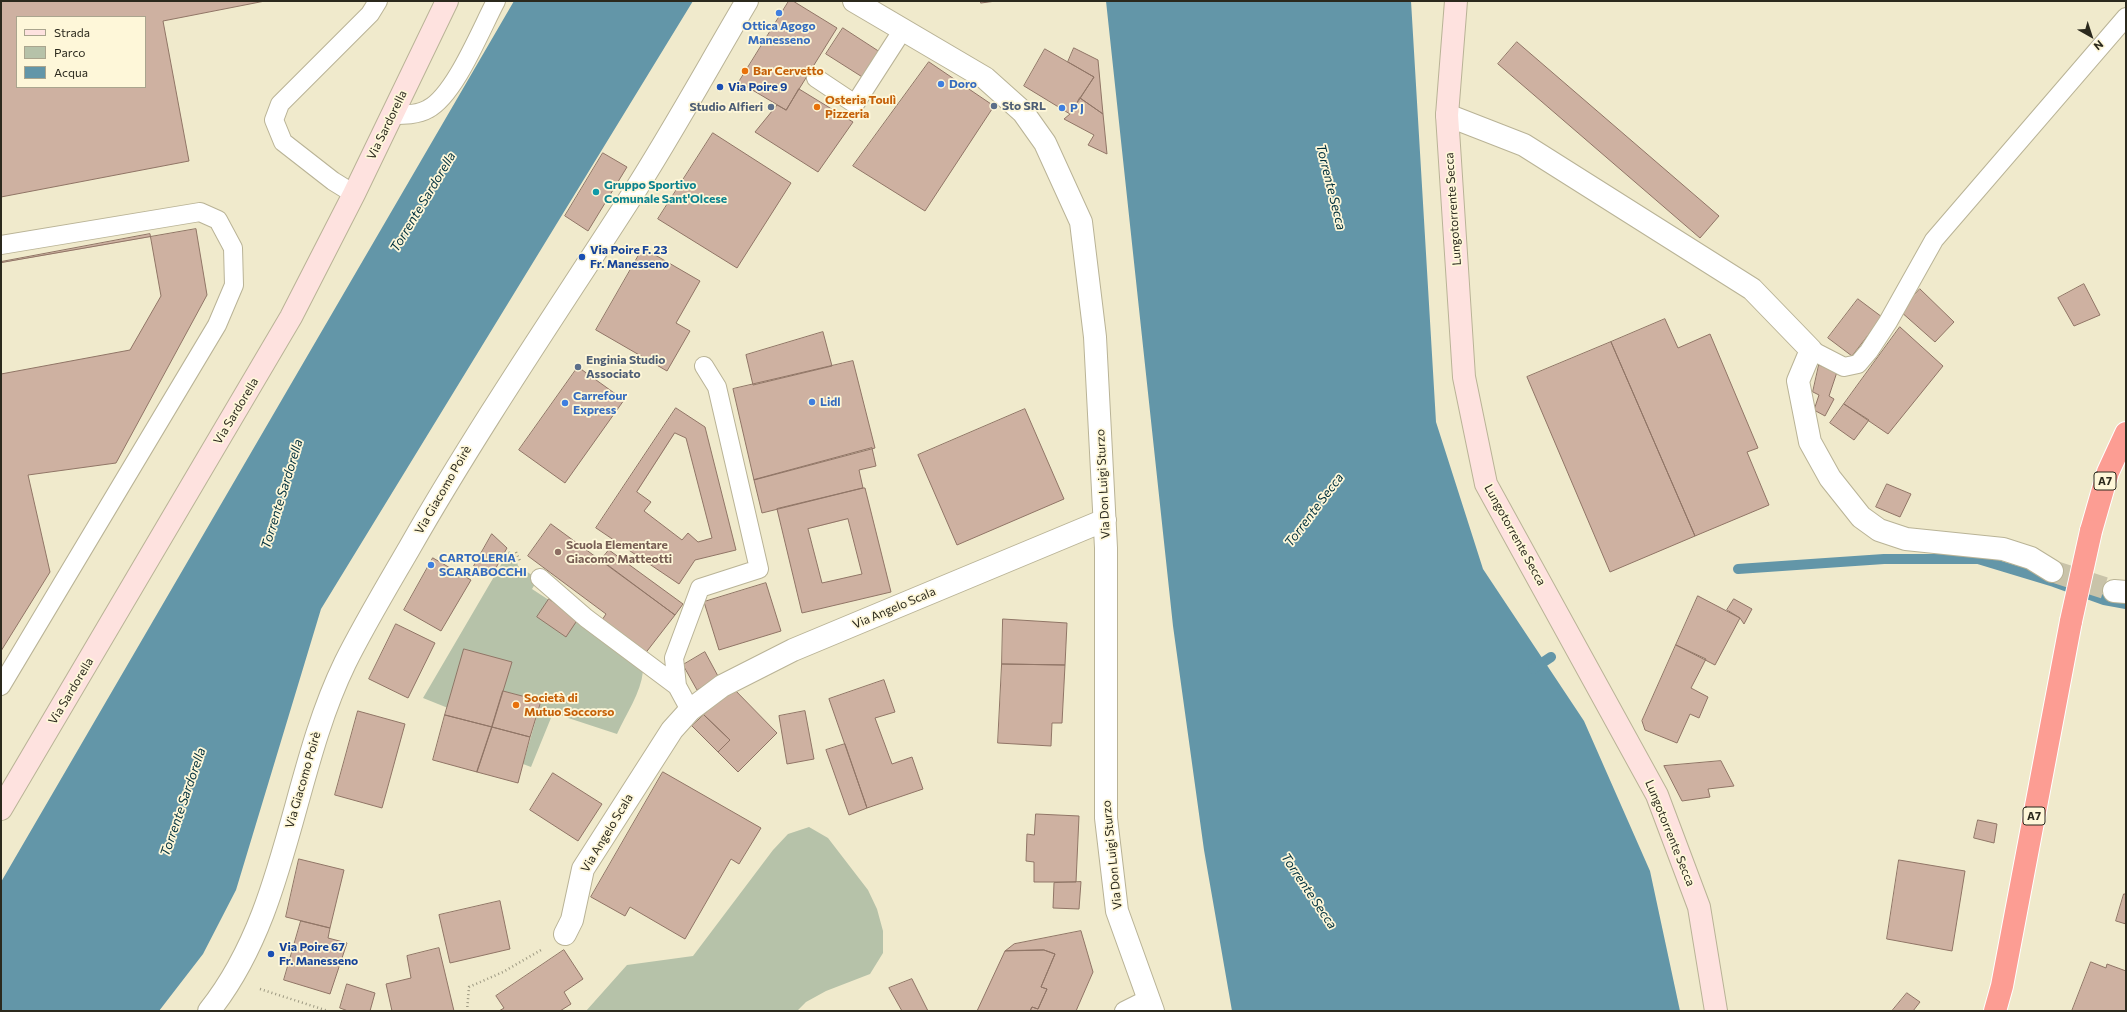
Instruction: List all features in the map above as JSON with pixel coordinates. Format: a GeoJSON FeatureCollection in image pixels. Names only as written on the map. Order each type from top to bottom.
{"type":"FeatureCollection","features":[{"type":"Feature","properties":{"kind":"highway","name":"A7"},"geometry":{"type":"LineString","coordinates":[[1995,1011],[2002,986],[2070,621],[2091,531],[2108,472],[2126,433]]}},
{"type":"Feature","properties":{"kind":"main road","name":"Via Sardorella"},"geometry":{"type":"LineString","coordinates":[[1,809],[291,317],[354,194],[447,1]]}},
{"type":"Feature","properties":{"kind":"main road","name":"Lungotorrente Secca"},"geometry":{"type":"LineString","coordinates":[[1456,1],[1447,115],[1464,377],[1486,484],[1657,795],[1699,907],[1716,1011]]}},
{"type":"Feature","properties":{"kind":"street","name":"Via Giacomo Poirè"},"geometry":{"type":"LineString","coordinates":[[209,1011],[234,976],[260,920],[292,822],[319,725],[345,664],[444,487],[638,186],[747,1]]}},
{"type":"Feature","properties":{"kind":"street","name":"Via Don Luigi Sturzo"},"geometry":{"type":"LineString","coordinates":[[854,1],[985,78],[1024,112],[1046,143],[1081,222],[1095,337],[1105,520],[1106,818],[1117,911],[1150,1005]]}},
{"type":"Feature","properties":{"kind":"street"},"geometry":{"type":"LineString","coordinates":[[1447,115],[1524,145],[1752,289],[1811,350],[1798,381],[1810,442],[1830,478],[1862,517],[1879,530],[1906,539],[2003,549],[2031,558],[2052,571]]}},
{"type":"Feature","properties":{"kind":"street","name":"Via Angelo Scala"},"geometry":{"type":"LineString","coordinates":[[565,934],[572,920],[583,869],[672,730],[690,710],[722,686],[792,650],[1105,520]]}},
{"type":"Feature","properties":{"kind":"lane"},"geometry":{"type":"LineString","coordinates":[[354,194],[334,181],[283,142],[274,120],[280,104],[370,14],[378,1]]}},
{"type":"Feature","properties":{"kind":"lane"},"geometry":{"type":"LineString","coordinates":[[392,115],[406,115],[427,110],[438,103],[450,90],[496,1]]}},
{"type":"Feature","properties":{"kind":"lane"},"geometry":{"type":"LineString","coordinates":[[1811,350],[1844,367],[1858,364],[1869,351],[1888,322],[1934,240],[2126,17]]}},
{"type":"Feature","properties":{"kind":"lane"},"geometry":{"type":"LineString","coordinates":[[816,78],[855,104],[902,30]]}},
{"type":"Feature","properties":{"kind":"lane"},"geometry":{"type":"LineString","coordinates":[[1,245],[200,212],[218,220],[232,248],[234,284],[217,325],[1,686]]}},
{"type":"Feature","properties":{"kind":"lane"},"geometry":{"type":"LineString","coordinates":[[676,686],[674,658],[700,588],[759,569],[716,387],[704,366]]}},
{"type":"Feature","properties":{"kind":"lane"},"geometry":{"type":"LineString","coordinates":[[540,578],[586,618],[676,686],[690,710]]}},
{"type":"Feature","properties":{"kind":"lane"},"geometry":{"type":"LineString","coordinates":[[1124,1011],[1150,1005]]}},
{"type":"Feature","properties":{"kind":"path"},"geometry":{"type":"LineString","coordinates":[[467,1011],[469,987],[503,972],[565,934]]}},
{"type":"Feature","properties":{"kind":"path"},"geometry":{"type":"LineString","coordinates":[[234,976],[268,992],[328,1011]]}},
{"type":"Feature","properties":{"kind":"green space"},"geometry":{"type":"Polygon","coordinates":[[[509,551],[515,555],[518,566],[538,579],[532,589],[578,619],[643,671],[642,679],[636,695],[617,734],[553,713],[531,767],[523,764],[541,702],[503,691],[448,708],[423,698],[509,551]]]}},
{"type":"Feature","properties":{"kind":"green space"},"geometry":{"type":"Polygon","coordinates":[[[809,827],[828,838],[868,890],[877,909],[883,931],[883,953],[870,974],[826,991],[806,1002],[797,1011],[586,1011],[627,965],[693,956],[773,850],[788,834],[809,827]]]}},
{"type":"Feature","properties":{"kind":"water","name":"Torrente Sardorella"},"geometry":{"type":"Polygon","coordinates":[[[514,1],[693,1],[321,609],[236,890],[203,954],[159,1011],[1,1011],[1,882],[514,1]]]}},
{"type":"Feature","properties":{"kind":"water","name":"Torrente Secca"},"geometry":{"type":"Polygon","coordinates":[[[1106,1],[1411,1],[1436,422],[1483,569],[1584,721],[1650,871],[1680,1011],[1232,1011],[1204,850],[1173,626],[1106,1]]]}},
{"type":"Feature","properties":{"kind":"building"},"geometry":{"type":"Polygon","coordinates":[[[1,1],[265,1],[163,21],[189,161],[1,197],[1,1]]]}},
{"type":"Feature","properties":{"kind":"building"},"geometry":{"type":"Polygon","coordinates":[[[789,1],[793,1],[837,28],[786,110],[739,82],[789,1]]]}},
{"type":"Feature","properties":{"kind":"building"},"geometry":{"type":"Polygon","coordinates":[[[981,1],[996,1],[981,3],[981,1]]]}},
{"type":"Feature","properties":{"kind":"building"},"geometry":{"type":"Polygon","coordinates":[[[843,28],[883,54],[867,80],[826,54],[843,28]]]}},
{"type":"Feature","properties":{"kind":"building"},"geometry":{"type":"Polygon","coordinates":[[[1517,42],[1719,216],[1700,238],[1498,64],[1517,42]]]}},
{"type":"Feature","properties":{"kind":"building"},"geometry":{"type":"Polygon","coordinates":[[[1074,48],[1098,60],[1103,114],[1080,98],[1094,77],[1068,62],[1074,48]]]}},
{"type":"Feature","properties":{"kind":"building"},"geometry":{"type":"Polygon","coordinates":[[[1045,49],[1094,77],[1070,114],[1024,86],[1045,49]]]}},
{"type":"Feature","properties":{"kind":"building"},"geometry":{"type":"Polygon","coordinates":[[[929,62],[994,106],[925,211],[853,166],[929,62]]]}},
{"type":"Feature","properties":{"kind":"building"},"geometry":{"type":"Polygon","coordinates":[[[799,89],[853,122],[818,172],[755,132],[777,105],[786,110],[799,89]]]}},
{"type":"Feature","properties":{"kind":"building"},"geometry":{"type":"Polygon","coordinates":[[[1080,98],[1103,114],[1107,154],[1088,145],[1094,135],[1064,119],[1070,114],[1080,98]]]}},
{"type":"Feature","properties":{"kind":"building"},"geometry":{"type":"Polygon","coordinates":[[[713,133],[791,183],[737,268],[658,219],[713,133]]]}},
{"type":"Feature","properties":{"kind":"building","name":"Gruppo Sportivo Comunale Sant'Olcese"},"geometry":{"type":"Polygon","coordinates":[[[603,153],[627,167],[588,231],[565,216],[603,153]]]}},
{"type":"Feature","properties":{"kind":"building"},"geometry":{"type":"Polygon","coordinates":[[[196,229],[207,295],[116,463],[28,475],[50,572],[1,651],[1,263],[196,229]]]}},
{"type":"Feature","properties":{"kind":"building"},"geometry":{"type":"Polygon","coordinates":[[[150,234],[161,296],[130,350],[1,374],[1,262],[150,234]]]}},
{"type":"Feature","properties":{"kind":"building"},"geometry":{"type":"Polygon","coordinates":[[[643,248],[700,281],[676,323],[690,331],[667,371],[596,330],[643,248]]]}},
{"type":"Feature","properties":{"kind":"building"},"geometry":{"type":"Polygon","coordinates":[[[2084,284],[2100,315],[2074,326],[2058,298],[2084,284]]]}},
{"type":"Feature","properties":{"kind":"building"},"geometry":{"type":"Polygon","coordinates":[[[1920,289],[1954,322],[1935,342],[1900,311],[1920,289]]]}},
{"type":"Feature","properties":{"kind":"building"},"geometry":{"type":"Polygon","coordinates":[[[1858,299],[1882,317],[1852,356],[1828,338],[1858,299]]]}},
{"type":"Feature","properties":{"kind":"building"},"geometry":{"type":"Polygon","coordinates":[[[1665,319],[1678,348],[1710,334],[1758,448],[1747,452],[1769,505],[1695,536],[1611,342],[1665,319]]]}},
{"type":"Feature","properties":{"kind":"building"},"geometry":{"type":"Polygon","coordinates":[[[1900,327],[1943,366],[1888,434],[1844,404],[1900,327]]]}},
{"type":"Feature","properties":{"kind":"building"},"geometry":{"type":"Polygon","coordinates":[[[823,332],[832,366],[753,385],[746,355],[823,332]]]}},
{"type":"Feature","properties":{"kind":"building"},"geometry":{"type":"Polygon","coordinates":[[[1611,342],[1695,536],[1610,572],[1527,377],[1611,342]]]}},
{"type":"Feature","properties":{"kind":"building"},"geometry":{"type":"Polygon","coordinates":[[[853,361],[875,448],[754,480],[733,389],[853,361]]]}},
{"type":"Feature","properties":{"kind":"building"},"geometry":{"type":"Polygon","coordinates":[[[1819,365],[1837,372],[1829,396],[1834,399],[1825,416],[1814,410],[1819,395],[1813,392],[1819,365]]]}},
{"type":"Feature","properties":{"kind":"building"},"geometry":{"type":"Polygon","coordinates":[[[578,367],[624,400],[565,483],[519,450],[578,367]]]}},
{"type":"Feature","properties":{"kind":"building"},"geometry":{"type":"Polygon","coordinates":[[[1844,404],[1869,420],[1854,440],[1830,423],[1844,404]]]}},
{"type":"Feature","properties":{"kind":"building"},"geometry":{"type":"Polygon","coordinates":[[[676,408],[705,427],[736,550],[695,560],[679,584],[596,528],[676,408]]]}},
{"type":"Feature","properties":{"kind":"building"},"geometry":{"type":"Polygon","coordinates":[[[1025,409],[1064,499],[957,545],[918,455],[1025,409]]]}},
{"type":"Feature","properties":{"kind":"building"},"geometry":{"type":"Polygon","coordinates":[[[675,433],[686,438],[712,538],[698,542],[688,533],[682,540],[644,511],[651,502],[637,492],[675,433]]]}},
{"type":"Feature","properties":{"kind":"building"},"geometry":{"type":"Polygon","coordinates":[[[872,448],[876,466],[859,470],[863,488],[762,513],[754,480],[872,448]]]}},
{"type":"Feature","properties":{"kind":"building"},"geometry":{"type":"Polygon","coordinates":[[[1887,484],[1911,494],[1900,517],[1876,507],[1887,484]]]}},
{"type":"Feature","properties":{"kind":"building"},"geometry":{"type":"Polygon","coordinates":[[[865,488],[891,592],[802,613],[777,509],[865,488]]]}},
{"type":"Feature","properties":{"kind":"building"},"geometry":{"type":"Polygon","coordinates":[[[848,519],[862,574],[822,583],[808,529],[848,519]]]}},
{"type":"Feature","properties":{"kind":"building"},"geometry":{"type":"Polygon","coordinates":[[[551,524],[675,615],[644,655],[600,623],[606,614],[528,556],[551,524]]]}},
{"type":"Feature","properties":{"kind":"building"},"geometry":{"type":"Polygon","coordinates":[[[492,534],[507,548],[492,575],[474,566],[492,534]]]}},
{"type":"Feature","properties":{"kind":"building"},"geometry":{"type":"Polygon","coordinates":[[[609,550],[683,604],[675,615],[601,560],[609,550]]]}},
{"type":"Feature","properties":{"kind":"building"},"geometry":{"type":"Polygon","coordinates":[[[433,558],[471,580],[441,631],[404,610],[433,558]]]}},
{"type":"Feature","properties":{"kind":"building"},"geometry":{"type":"Polygon","coordinates":[[[766,583],[781,631],[719,650],[704,602],[766,583]]]}},
{"type":"Feature","properties":{"kind":"building"},"geometry":{"type":"Polygon","coordinates":[[[1698,596],[1740,618],[1715,665],[1676,645],[1698,596]]]}},
{"type":"Feature","properties":{"kind":"building"},"geometry":{"type":"Polygon","coordinates":[[[549,599],[578,619],[566,637],[537,617],[549,599]]]}},
{"type":"Feature","properties":{"kind":"building"},"geometry":{"type":"Polygon","coordinates":[[[1734,599],[1752,609],[1744,624],[1740,618],[1727,610],[1734,599]]]}},
{"type":"Feature","properties":{"kind":"building"},"geometry":{"type":"Polygon","coordinates":[[[1003,619],[1067,623],[1065,665],[1002,664],[1003,619]]]}},
{"type":"Feature","properties":{"kind":"building"},"geometry":{"type":"Polygon","coordinates":[[[396,624],[435,643],[408,698],[369,679],[396,624]]]}},
{"type":"Feature","properties":{"kind":"building"},"geometry":{"type":"Polygon","coordinates":[[[1676,645],[1706,659],[1691,688],[1708,697],[1699,718],[1690,714],[1677,743],[1645,730],[1642,721],[1676,645]]]}},
{"type":"Feature","properties":{"kind":"building"},"geometry":{"type":"Polygon","coordinates":[[[464,649],[512,662],[492,727],[445,715],[464,649]]]}},
{"type":"Feature","properties":{"kind":"building"},"geometry":{"type":"Polygon","coordinates":[[[705,652],[719,678],[697,690],[683,665],[705,652]]]}},
{"type":"Feature","properties":{"kind":"building"},"geometry":{"type":"Polygon","coordinates":[[[1002,664],[1065,665],[1062,723],[1052,723],[1051,746],[998,743],[1002,664]]]}},
{"type":"Feature","properties":{"kind":"building"},"geometry":{"type":"Polygon","coordinates":[[[884,680],[895,712],[875,718],[892,764],[912,757],[923,789],[867,808],[829,699],[884,680]]]}},
{"type":"Feature","properties":{"kind":"building"},"geometry":{"type":"Polygon","coordinates":[[[732,687],[777,733],[738,772],[718,752],[730,740],[704,715],[732,687]]]}},
{"type":"Feature","properties":{"kind":"building"},"geometry":{"type":"Polygon","coordinates":[[[503,691],[541,701],[530,737],[492,727],[503,691]]]}},
{"type":"Feature","properties":{"kind":"building"},"geometry":{"type":"Polygon","coordinates":[[[358,711],[405,724],[382,808],[335,795],[358,711]]]}},
{"type":"Feature","properties":{"kind":"building"},"geometry":{"type":"Polygon","coordinates":[[[805,711],[814,759],[787,764],[779,716],[805,711]]]}},
{"type":"Feature","properties":{"kind":"building"},"geometry":{"type":"Polygon","coordinates":[[[445,715],[492,727],[477,772],[433,760],[445,715]]]}},
{"type":"Feature","properties":{"kind":"building"},"geometry":{"type":"Polygon","coordinates":[[[704,715],[730,740],[718,752],[692,726],[704,715]]]}},
{"type":"Feature","properties":{"kind":"building"},"geometry":{"type":"Polygon","coordinates":[[[492,727],[530,737],[518,783],[477,772],[492,727]]]}},
{"type":"Feature","properties":{"kind":"building"},"geometry":{"type":"Polygon","coordinates":[[[845,744],[867,808],[849,815],[826,750],[845,744]]]}},
{"type":"Feature","properties":{"kind":"building"},"geometry":{"type":"Polygon","coordinates":[[[1721,761],[1734,786],[1708,789],[1710,797],[1682,801],[1664,766],[1721,761]]]}},
{"type":"Feature","properties":{"kind":"building"},"geometry":{"type":"Polygon","coordinates":[[[663,772],[761,828],[739,864],[731,859],[685,939],[630,907],[625,916],[591,897],[663,772]]]}},
{"type":"Feature","properties":{"kind":"building"},"geometry":{"type":"Polygon","coordinates":[[[553,773],[602,804],[578,841],[530,810],[553,773]]]}},
{"type":"Feature","properties":{"kind":"building"},"geometry":{"type":"Polygon","coordinates":[[[1036,814],[1079,816],[1076,882],[1034,882],[1034,862],[1026,861],[1027,834],[1034,835],[1036,814]]]}},
{"type":"Feature","properties":{"kind":"building"},"geometry":{"type":"Polygon","coordinates":[[[1978,820],[1997,824],[1994,843],[1974,838],[1978,820]]]}},
{"type":"Feature","properties":{"kind":"building"},"geometry":{"type":"Polygon","coordinates":[[[299,859],[344,870],[330,928],[286,917],[299,859]]]}},
{"type":"Feature","properties":{"kind":"building"},"geometry":{"type":"Polygon","coordinates":[[[1899,860],[1965,871],[1952,951],[1887,939],[1899,860]]]}},
{"type":"Feature","properties":{"kind":"building"},"geometry":{"type":"Polygon","coordinates":[[[1081,882],[1079,909],[1053,908],[1054,883],[1081,882]]]}},
{"type":"Feature","properties":{"kind":"building"},"geometry":{"type":"Polygon","coordinates":[[[2124,894],[2126,894],[2126,924],[2116,921],[2124,894]]]}},
{"type":"Feature","properties":{"kind":"building"},"geometry":{"type":"Polygon","coordinates":[[[500,901],[510,949],[450,963],[439,915],[500,901]]]}},
{"type":"Feature","properties":{"kind":"building"},"geometry":{"type":"Polygon","coordinates":[[[301,921],[330,928],[328,938],[347,943],[330,994],[284,980],[301,921]]]}},
{"type":"Feature","properties":{"kind":"building"},"geometry":{"type":"Polygon","coordinates":[[[1081,931],[1093,972],[1076,1011],[1030,1011],[1032,1007],[1038,1009],[1047,989],[1041,987],[1055,954],[1044,950],[1005,951],[1014,944],[1081,931]]]}},
{"type":"Feature","properties":{"kind":"building"},"geometry":{"type":"Polygon","coordinates":[[[439,948],[454,1011],[392,1011],[386,984],[411,978],[407,956],[439,948]]]}},
{"type":"Feature","properties":{"kind":"building"},"geometry":{"type":"Polygon","coordinates":[[[564,950],[583,979],[564,992],[571,1004],[560,1011],[499,1011],[504,1008],[496,996],[564,950]]]}},
{"type":"Feature","properties":{"kind":"building"},"geometry":{"type":"Polygon","coordinates":[[[1044,950],[1055,954],[1041,987],[1047,989],[1038,1009],[1032,1007],[1030,1011],[977,1011],[1005,951],[1044,950]]]}},
{"type":"Feature","properties":{"kind":"building"},"geometry":{"type":"Polygon","coordinates":[[[2091,962],[2106,968],[2107,964],[2126,971],[2126,1011],[2072,1011],[2091,962]]]}},
{"type":"Feature","properties":{"kind":"building"},"geometry":{"type":"Polygon","coordinates":[[[912,979],[928,1011],[902,1011],[889,988],[912,979]]]}},
{"type":"Feature","properties":{"kind":"building"},"geometry":{"type":"Polygon","coordinates":[[[347,984],[375,993],[370,1011],[348,1011],[340,1008],[347,984]]]}},
{"type":"Feature","properties":{"kind":"building"},"geometry":{"type":"Polygon","coordinates":[[[1907,993],[1920,1002],[1913,1011],[1892,1011],[1907,993]]]}},
{"type":"Feature","properties":{"kind":"waterway"},"geometry":{"type":"LineString","coordinates":[[1738,569],[1884,559],[1978,559],[2054,582],[2104,600],[2126,604]]}},
{"type":"Feature","properties":{"kind":"waterway"},"geometry":{"type":"LineString","coordinates":[[1533,669],[1551,657]]}},
{"type":"Feature","properties":{"kind":"tunnel"},"geometry":{"type":"LineString","coordinates":[[2052,571],[2114,591]]}},
{"type":"Feature","properties":{"kind":"place","name":"Ottica Agogo Manesseno"},"geometry":{"type":"Point","coordinates":[779,13]}},
{"type":"Feature","properties":{"kind":"place","name":"Bar Cervetto"},"geometry":{"type":"Point","coordinates":[745,71]}},
{"type":"Feature","properties":{"kind":"place","name":"Doro"},"geometry":{"type":"Point","coordinates":[941,84]}},
{"type":"Feature","properties":{"kind":"place","name":"Via Poire 9"},"geometry":{"type":"Point","coordinates":[720,87]}},
{"type":"Feature","properties":{"kind":"place","name":"Sto SRL"},"geometry":{"type":"Point","coordinates":[994,106]}},
{"type":"Feature","properties":{"kind":"place","name":"Studio Alfieri"},"geometry":{"type":"Point","coordinates":[771,107]}},
{"type":"Feature","properties":{"kind":"place","name":"Osteria Toulì Pizzeria"},"geometry":{"type":"Point","coordinates":[817,107]}},
{"type":"Feature","properties":{"kind":"place","name":"P J"},"geometry":{"type":"Point","coordinates":[1062,108]}},
{"type":"Feature","properties":{"kind":"place","name":"Gruppo Sportivo Comunale Sant'Olcese"},"geometry":{"type":"Point","coordinates":[596,192]}},
{"type":"Feature","properties":{"kind":"place","name":"Via Poire F. 23 Fr. Manesseno"},"geometry":{"type":"Point","coordinates":[582,257]}},
{"type":"Feature","properties":{"kind":"place","name":"Enginia Studio Associato"},"geometry":{"type":"Point","coordinates":[578,367]}},
{"type":"Feature","properties":{"kind":"place","name":"Lidl"},"geometry":{"type":"Point","coordinates":[812,402]}},
{"type":"Feature","properties":{"kind":"place","name":"Carrefour Express"},"geometry":{"type":"Point","coordinates":[565,403]}},
{"type":"Feature","properties":{"kind":"place","name":"Scuola Elementare Giacomo Matteotti"},"geometry":{"type":"Point","coordinates":[558,552]}},
{"type":"Feature","properties":{"kind":"place","name":"CARTOLERIA SCARABOCCHI"},"geometry":{"type":"Point","coordinates":[431,565]}},
{"type":"Feature","properties":{"kind":"place","name":"Società di Mutuo Soccorso"},"geometry":{"type":"Point","coordinates":[516,705]}},
{"type":"Feature","properties":{"kind":"place","name":"Via Poire 67 Fr. Manesseno"},"geometry":{"type":"Point","coordinates":[271,954]}}]}
